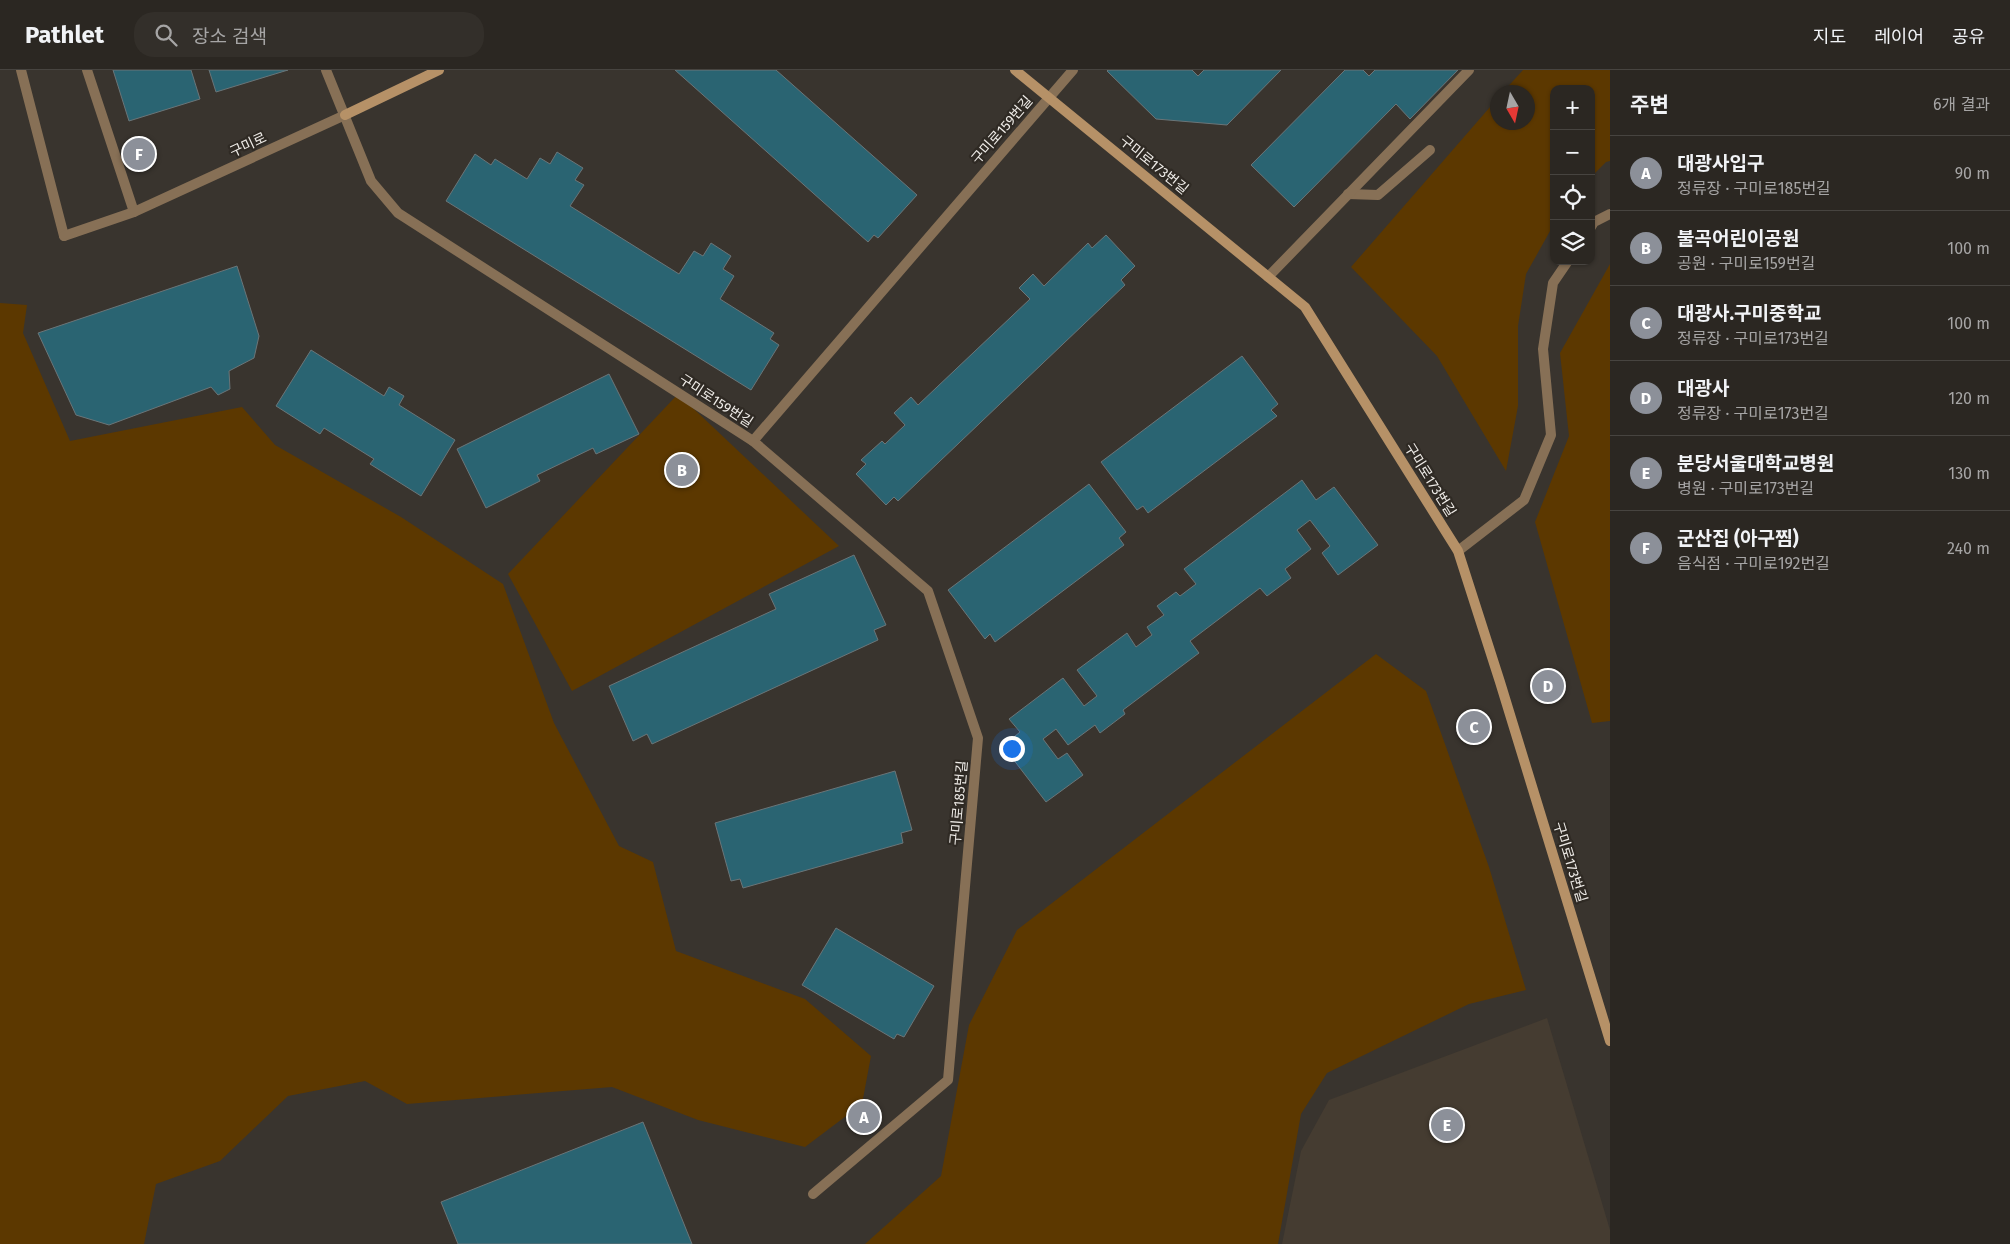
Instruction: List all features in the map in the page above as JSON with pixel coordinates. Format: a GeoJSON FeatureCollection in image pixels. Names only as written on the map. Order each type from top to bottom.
{"type":"FeatureCollection","features":[{"type":"Feature","properties":{"kind":"street","name":"구미로"},"geometry":{"type":"LineString","coordinates":[[21,70],[64,236],[134,212],[439,70]]}},
{"type":"Feature","properties":{"kind":"street"},"geometry":{"type":"LineString","coordinates":[[88,70],[134,212]]}},
{"type":"Feature","properties":{"kind":"street","name":"구미로159번길"},"geometry":{"type":"LineString","coordinates":[[326,70],[371,181],[398,213],[753,440],[1073,70]]}},
{"type":"Feature","properties":{"kind":"street","name":"구미로173번길"},"geometry":{"type":"LineString","coordinates":[[1015,70],[1305,306],[1458,551],[1610,1041]]}},
{"type":"Feature","properties":{"kind":"street"},"geometry":{"type":"LineString","coordinates":[[1268,276],[1469,70]]}},
{"type":"Feature","properties":{"kind":"street"},"geometry":{"type":"LineString","coordinates":[[1348,194],[1378,195],[1430,150]]}},
{"type":"Feature","properties":{"kind":"street"},"geometry":{"type":"LineString","coordinates":[[1595,222],[1610,214]]}},
{"type":"Feature","properties":{"kind":"street"},"geometry":{"type":"LineString","coordinates":[[1458,551],[1524,500],[1551,435],[1543,349],[1553,283],[1565,265]]}},
{"type":"Feature","properties":{"kind":"street","name":"구미로185번길"},"geometry":{"type":"LineString","coordinates":[[753,440],[928,591],[978,738],[948,1080],[813,1194]]}},
{"type":"Feature","properties":{"kind":"shaded area"},"geometry":{"type":"Polygon","coordinates":[[[1523,70],[1610,70],[1610,161],[1606,162],[1595,173],[1595,85],[1550,85],[1550,231],[1526,274],[1518,326],[1518,406],[1506,471],[1437,356],[1351,267],[1490,107],[1490,130],[1535,130],[1535,85],[1509,85],[1523,70]]]}},
{"type":"Feature","properties":{"kind":"shaded area"},"geometry":{"type":"Polygon","coordinates":[[[1610,264],[1610,721],[1592,723],[1535,522],[1569,436],[1560,353],[1610,264]]]}},
{"type":"Feature","properties":{"kind":"shaded area"},"geometry":{"type":"Polygon","coordinates":[[[0,303],[27,305],[23,333],[70,441],[242,407],[275,445],[401,517],[503,584],[554,723],[619,846],[653,862],[676,951],[805,999],[871,1056],[862,1104],[805,1147],[698,1120],[612,1087],[407,1104],[365,1081],[288,1096],[220,1161],[156,1184],[144,1244],[0,1244],[0,303]]]}},
{"type":"Feature","properties":{"kind":"shaded area"},"geometry":{"type":"Polygon","coordinates":[[[678,394],[839,546],[572,691],[508,574],[678,394]]]}},
{"type":"Feature","properties":{"kind":"shaded area"},"geometry":{"type":"Polygon","coordinates":[[[1376,654],[1426,691],[1489,867],[1526,990],[1469,1004],[1327,1073],[1301,1114],[1278,1244],[865,1244],[941,1176],[969,1025],[1017,930],[1376,654]]]}},
{"type":"Feature","properties":{"kind":"shaded area"},"geometry":{"type":"Polygon","coordinates":[[[1547,1018],[1610,1230],[1610,1244],[1282,1244],[1301,1151],[1329,1100],[1547,1018]]]}},
{"type":"Feature","properties":{"kind":"building"},"geometry":{"type":"Polygon","coordinates":[[[113,70],[191,70],[200,99],[129,121],[113,70]]]}},
{"type":"Feature","properties":{"kind":"building"},"geometry":{"type":"Polygon","coordinates":[[[209,70],[288,70],[216,92],[209,70]]]}},
{"type":"Feature","properties":{"kind":"building"},"geometry":{"type":"Polygon","coordinates":[[[675,70],[776,70],[917,195],[878,238],[874,235],[868,242],[675,70]]]}},
{"type":"Feature","properties":{"kind":"building"},"geometry":{"type":"Polygon","coordinates":[[[1108,70],[1192,70],[1198,76],[1204,70],[1281,70],[1227,125],[1156,119],[1108,70]]]}},
{"type":"Feature","properties":{"kind":"building"},"geometry":{"type":"Polygon","coordinates":[[[1345,70],[1363,70],[1369,76],[1375,70],[1458,70],[1410,119],[1396,104],[1294,207],[1251,165],[1345,70]]]}},
{"type":"Feature","properties":{"kind":"building"},"geometry":{"type":"Polygon","coordinates":[[[557,152],[583,168],[575,180],[584,185],[570,206],[679,274],[694,251],[703,256],[711,243],[731,256],[723,269],[734,276],[720,299],[774,333],[770,339],[779,345],[751,390],[446,201],[475,154],[491,165],[495,159],[527,179],[540,158],[550,164],[557,152]]]}},
{"type":"Feature","properties":{"kind":"building"},"geometry":{"type":"Polygon","coordinates":[[[1106,235],[1135,266],[1121,280],[1125,285],[898,501],[894,497],[886,505],[856,474],[866,464],[861,460],[882,441],[885,444],[905,425],[894,413],[911,397],[918,405],[1030,299],[1019,288],[1033,274],[1044,286],[1088,243],[1092,248],[1106,235]]]}},
{"type":"Feature","properties":{"kind":"building"},"geometry":{"type":"Polygon","coordinates":[[[237,266],[259,336],[254,358],[229,371],[230,389],[218,395],[211,387],[109,425],[76,415],[38,333],[237,266]]]}},
{"type":"Feature","properties":{"kind":"building"},"geometry":{"type":"Polygon","coordinates":[[[311,350],[384,396],[389,387],[404,396],[399,405],[455,440],[421,496],[370,464],[374,459],[324,428],[320,434],[276,406],[311,350]]]}},
{"type":"Feature","properties":{"kind":"building"},"geometry":{"type":"Polygon","coordinates":[[[1242,356],[1278,404],[1271,410],[1277,416],[1148,513],[1143,506],[1137,510],[1101,462],[1242,356]]]}},
{"type":"Feature","properties":{"kind":"building"},"geometry":{"type":"Polygon","coordinates":[[[609,374],[639,434],[596,454],[593,448],[537,475],[540,481],[486,508],[457,449],[609,374]]]}},
{"type":"Feature","properties":{"kind":"building"},"geometry":{"type":"Polygon","coordinates":[[[1302,480],[1316,500],[1334,487],[1378,545],[1338,575],[1322,553],[1330,546],[1310,520],[1297,530],[1311,549],[1285,569],[1291,578],[1267,596],[1260,588],[1190,641],[1199,653],[1123,710],[1125,714],[1100,733],[1095,725],[1068,745],[1056,729],[1043,739],[1058,759],[1067,753],[1083,775],[1046,802],[1003,746],[1020,732],[1009,719],[1063,678],[1084,706],[1097,696],[1077,670],[1127,633],[1136,647],[1152,635],[1147,627],[1164,615],[1157,606],[1176,592],[1180,596],[1196,584],[1184,569],[1302,480]]]}},
{"type":"Feature","properties":{"kind":"building"},"geometry":{"type":"Polygon","coordinates":[[[1089,484],[1126,532],[1119,538],[1124,545],[995,642],[990,634],[985,639],[948,590],[1089,484]]]}},
{"type":"Feature","properties":{"kind":"building"},"geometry":{"type":"Polygon","coordinates":[[[854,555],[886,625],[874,630],[878,640],[652,744],[647,734],[633,741],[609,686],[776,609],[769,594],[854,555]]]}},
{"type":"Feature","properties":{"kind":"building"},"geometry":{"type":"Polygon","coordinates":[[[895,771],[912,830],[901,833],[903,843],[743,888],[740,879],[731,881],[715,823],[895,771]]]}},
{"type":"Feature","properties":{"kind":"building"},"geometry":{"type":"Polygon","coordinates":[[[836,928],[934,986],[904,1037],[897,1034],[894,1039],[802,985],[836,928]]]}},
{"type":"Feature","properties":{"kind":"building"},"geometry":{"type":"Polygon","coordinates":[[[643,1122],[692,1244],[458,1244],[441,1202],[643,1122]]]}},
{"type":"Feature","properties":{"kind":"place","name":"군산집 (아구찜)"},"geometry":{"type":"Point","coordinates":[139,154]}},
{"type":"Feature","properties":{"kind":"place","name":"불곡어린이공원"},"geometry":{"type":"Point","coordinates":[682,470]}},
{"type":"Feature","properties":{"kind":"place","name":"대광사"},"geometry":{"type":"Point","coordinates":[1548,686]}},
{"type":"Feature","properties":{"kind":"place","name":"대광사.구미중학교"},"geometry":{"type":"Point","coordinates":[1474,727]}},
{"type":"Feature","properties":{"kind":"place","name":"대광사입구"},"geometry":{"type":"Point","coordinates":[864,1117]}},
{"type":"Feature","properties":{"kind":"place","name":"분당서울대학교병원"},"geometry":{"type":"Point","coordinates":[1447,1125]}}]}
